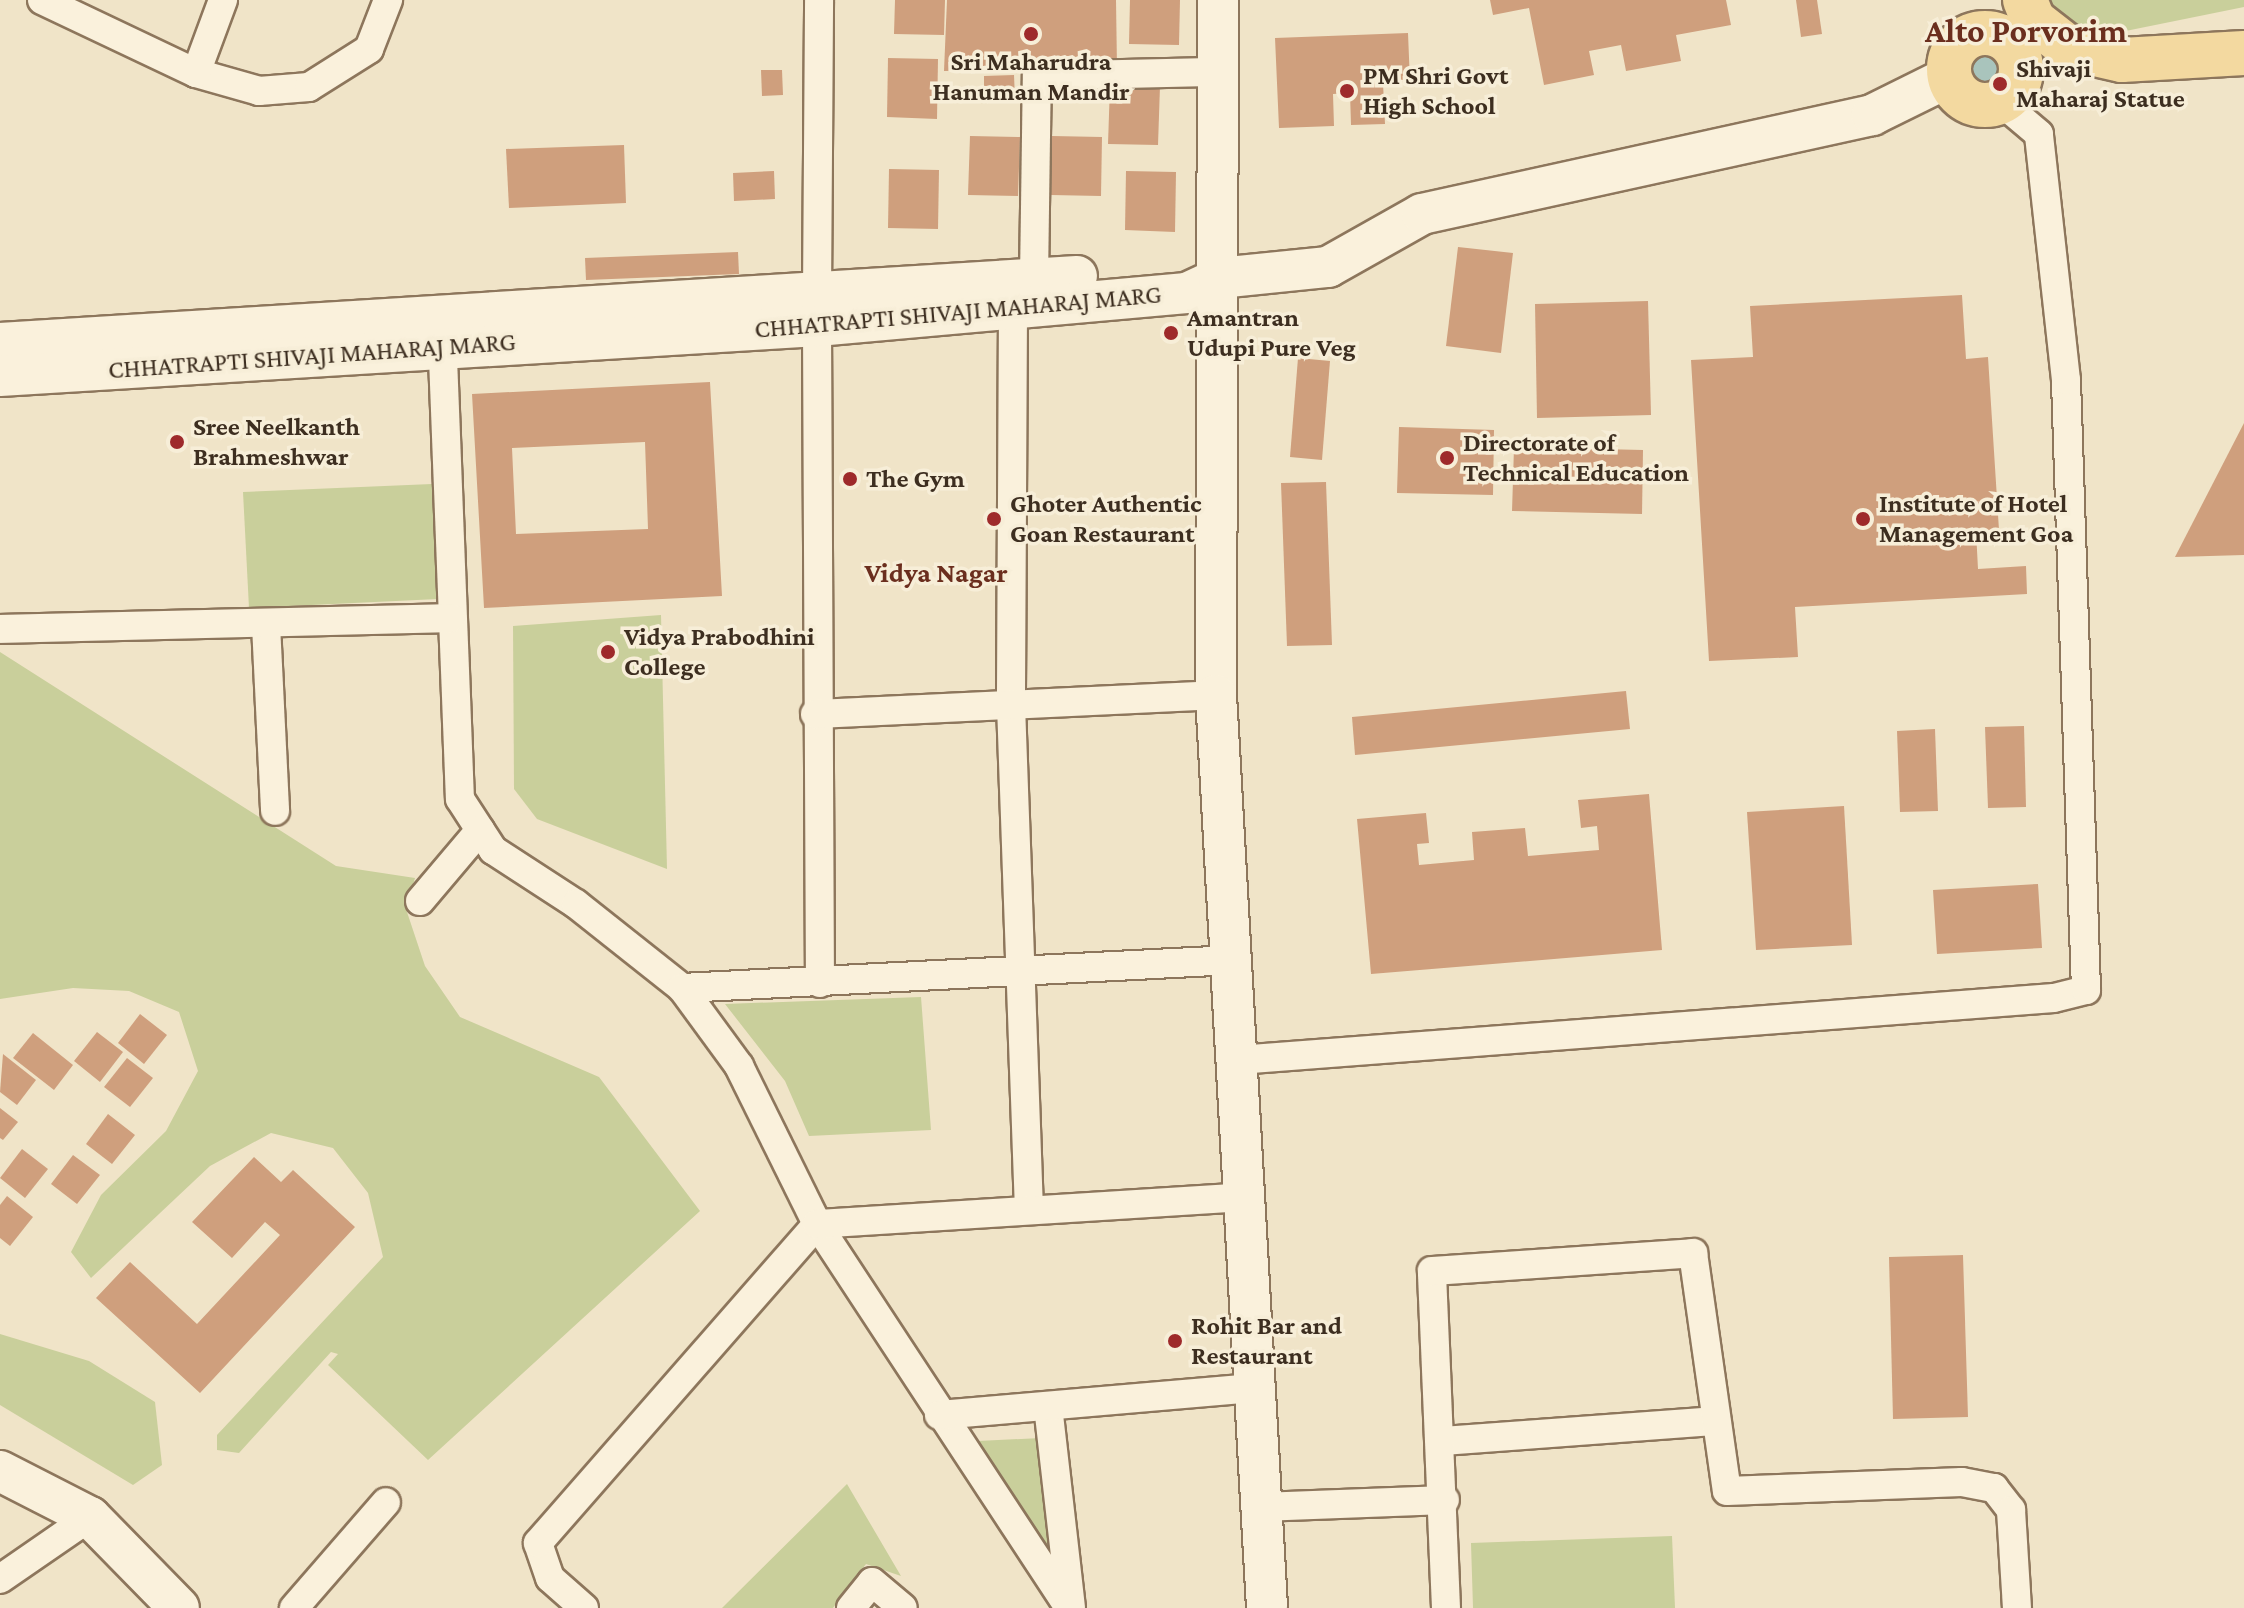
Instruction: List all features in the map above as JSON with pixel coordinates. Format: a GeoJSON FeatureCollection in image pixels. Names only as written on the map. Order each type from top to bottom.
{"type":"FeatureCollection","features":[{"type":"Feature","properties":{"kind":"main road"},"geometry":{"type":"LineString","coordinates":[[2025,0],[2033,20],[2069,48],[2122,60]]}},
{"type":"Feature","properties":{"kind":"main road"},"geometry":{"type":"LineString","coordinates":[[2011,85],[2013,46],[1987,16],[1958,43],[1949,77],[1969,102],[2011,85],[2122,60],[2244,53]]}},
{"type":"Feature","properties":{"kind":"street"},"geometry":{"type":"LineString","coordinates":[[42,0],[196,73],[259,91],[309,87],[369,49],[388,0]]}},
{"type":"Feature","properties":{"kind":"street"},"geometry":{"type":"LineString","coordinates":[[196,73],[223,0]]}},
{"type":"Feature","properties":{"kind":"street"},"geometry":{"type":"LineString","coordinates":[[819,0],[815,714],[820,983]]}},
{"type":"Feature","properties":{"kind":"street"},"geometry":{"type":"LineString","coordinates":[[1218,0],[1216,695],[1267,1608]]}},
{"type":"Feature","properties":{"kind":"street"},"geometry":{"type":"LineString","coordinates":[[1029,1210],[1011,705],[1023,295],[1037,76],[1219,72]]}},
{"type":"Feature","properties":{"kind":"street","name":"CHHATRAPTI SHIVAJI MAHARAJ MARG"},"geometry":{"type":"LineString","coordinates":[[0,343],[442,333],[817,311],[1023,295],[1187,293],[1219,278],[1328,267],[1422,214],[1872,115],[1949,77]]}},
{"type":"Feature","properties":{"kind":"street"},"geometry":{"type":"LineString","coordinates":[[1238,1060],[2023,1001],[2086,990],[2066,380],[2039,134],[2011,85]]}},
{"type":"Feature","properties":{"kind":"street"},"geometry":{"type":"LineString","coordinates":[[442,333],[460,799],[493,850],[576,904],[682,988],[739,1066],[817,1224],[939,1415],[1070,1608]]}},
{"type":"Feature","properties":{"kind":"street","name":"CHHATRAPTI SHIVAJI MAHARAJ MARG"},"geometry":{"type":"LineString","coordinates":[[0,376],[442,333]]}},
{"type":"Feature","properties":{"kind":"street"},"geometry":{"type":"LineString","coordinates":[[0,629],[266,625],[451,618]]}},
{"type":"Feature","properties":{"kind":"street"},"geometry":{"type":"LineString","coordinates":[[266,625],[275,811]]}},
{"type":"Feature","properties":{"kind":"street"},"geometry":{"type":"LineString","coordinates":[[815,714],[1216,695]]}},
{"type":"Feature","properties":{"kind":"street"},"geometry":{"type":"LineString","coordinates":[[420,901],[480,830]]}},
{"type":"Feature","properties":{"kind":"street"},"geometry":{"type":"LineString","coordinates":[[682,988],[1020,974],[1233,960]]}},
{"type":"Feature","properties":{"kind":"street"},"geometry":{"type":"LineString","coordinates":[[584,1608],[550,1578],[538,1543],[817,1224],[1246,1197]]}},
{"type":"Feature","properties":{"kind":"street"},"geometry":{"type":"LineString","coordinates":[[1446,1608],[1443,1441],[1432,1271],[1693,1253],[1727,1491],[1962,1482],[1994,1488],[2011,1510],[2017,1608]]}},
{"type":"Feature","properties":{"kind":"street"},"geometry":{"type":"LineString","coordinates":[[939,1415],[1254,1388]]}},
{"type":"Feature","properties":{"kind":"street"},"geometry":{"type":"LineString","coordinates":[[1048,1406],[1070,1608]]}},
{"type":"Feature","properties":{"kind":"street"},"geometry":{"type":"LineString","coordinates":[[1443,1441],[1716,1421]]}},
{"type":"Feature","properties":{"kind":"street"},"geometry":{"type":"LineString","coordinates":[[0,1471],[90,1517],[179,1608]]}},
{"type":"Feature","properties":{"kind":"street"},"geometry":{"type":"LineString","coordinates":[[1261,1507],[1445,1500]]}},
{"type":"Feature","properties":{"kind":"street"},"geometry":{"type":"LineString","coordinates":[[294,1608],[386,1502]]}},
{"type":"Feature","properties":{"kind":"street"},"geometry":{"type":"LineString","coordinates":[[0,1579],[90,1517]]}},
{"type":"Feature","properties":{"kind":"street"},"geometry":{"type":"LineString","coordinates":[[851,1608],[872,1582],[903,1608]]}},
{"type":"Feature","properties":{"kind":"green space"},"geometry":{"type":"Polygon","coordinates":[[[2040,0],[2244,0],[2244,7],[2096,37],[2056,22],[2040,0]]]}},
{"type":"Feature","properties":{"kind":"green space"},"geometry":{"type":"Polygon","coordinates":[[[432,484],[438,599],[249,608],[243,492],[432,484]]]}},
{"type":"Feature","properties":{"kind":"green space"},"geometry":{"type":"Polygon","coordinates":[[[661,615],[667,869],[537,819],[514,789],[513,626],[661,615]]]}},
{"type":"Feature","properties":{"kind":"green space"},"geometry":{"type":"Polygon","coordinates":[[[0,652],[336,866],[415,878],[406,909],[425,966],[460,1017],[599,1077],[700,1211],[428,1460],[328,1365],[338,1354],[331,1352],[239,1453],[217,1450],[217,1435],[383,1257],[368,1193],[333,1148],[271,1133],[210,1166],[91,1278],[71,1252],[101,1195],[166,1131],[198,1071],[179,1012],[129,991],[73,988],[0,999],[0,652]]]}},
{"type":"Feature","properties":{"kind":"green space"},"geometry":{"type":"Polygon","coordinates":[[[921,997],[931,1130],[809,1136],[785,1081],[725,1004],[921,997]]]}},
{"type":"Feature","properties":{"kind":"green space"},"geometry":{"type":"Polygon","coordinates":[[[0,1334],[89,1361],[155,1402],[162,1465],[133,1485],[0,1405],[0,1334]]]}},
{"type":"Feature","properties":{"kind":"green space"},"geometry":{"type":"Polygon","coordinates":[[[1041,1438],[1051,1563],[978,1441],[1041,1438]]]}},
{"type":"Feature","properties":{"kind":"green space"},"geometry":{"type":"Polygon","coordinates":[[[847,1484],[901,1576],[866,1564],[833,1608],[722,1608],[847,1484]]]}},
{"type":"Feature","properties":{"kind":"green space"},"geometry":{"type":"Polygon","coordinates":[[[1672,1536],[1675,1608],[1473,1608],[1471,1543],[1672,1536]]]}},
{"type":"Feature","properties":{"kind":"water"},"geometry":{"type":"Polygon","coordinates":[[[1984,49],[1998,55],[2004,69],[1998,83],[1984,89],[1970,83],[1964,69],[1970,55],[1984,49]]]}},
{"type":"Feature","properties":{"kind":"building"},"geometry":{"type":"Polygon","coordinates":[[[895,0],[945,0],[944,35],[894,34],[895,0]]]}},
{"type":"Feature","properties":{"kind":"building","name":"Sri Maharudra Hanuman Mandir"},"geometry":{"type":"Polygon","coordinates":[[[947,0],[1116,0],[1117,68],[944,71],[947,0]]]}},
{"type":"Feature","properties":{"kind":"building"},"geometry":{"type":"Polygon","coordinates":[[[1130,0],[1180,0],[1179,45],[1129,44],[1130,0]]]}},
{"type":"Feature","properties":{"kind":"building"},"geometry":{"type":"Polygon","coordinates":[[[1490,0],[1726,0],[1731,25],[1676,35],[1681,61],[1626,71],[1621,45],[1589,51],[1594,75],[1544,85],[1529,8],[1493,15],[1490,0]]]}},
{"type":"Feature","properties":{"kind":"building"},"geometry":{"type":"Polygon","coordinates":[[[1796,0],[1817,0],[1822,34],[1801,37],[1796,0]]]}},
{"type":"Feature","properties":{"kind":"building"},"geometry":{"type":"Polygon","coordinates":[[[1408,33],[1410,82],[1383,83],[1385,124],[1351,125],[1350,93],[1333,94],[1334,126],[1279,128],[1275,38],[1408,33]]]}},
{"type":"Feature","properties":{"kind":"building"},"geometry":{"type":"Polygon","coordinates":[[[888,58],[938,59],[937,119],[887,117],[888,58]]]}},
{"type":"Feature","properties":{"kind":"building"},"geometry":{"type":"Polygon","coordinates":[[[761,70],[782,70],[783,95],[762,96],[761,70]]]}},
{"type":"Feature","properties":{"kind":"building"},"geometry":{"type":"Polygon","coordinates":[[[1014,75],[1015,99],[984,100],[984,76],[1014,75]]]}},
{"type":"Feature","properties":{"kind":"building"},"geometry":{"type":"Polygon","coordinates":[[[1110,85],[1160,86],[1158,145],[1108,144],[1110,85]]]}},
{"type":"Feature","properties":{"kind":"building"},"geometry":{"type":"Polygon","coordinates":[[[970,136],[1020,137],[1018,196],[968,195],[970,136]]]}},
{"type":"Feature","properties":{"kind":"building"},"geometry":{"type":"Polygon","coordinates":[[[1052,136],[1102,137],[1101,196],[1051,195],[1052,136]]]}},
{"type":"Feature","properties":{"kind":"building"},"geometry":{"type":"Polygon","coordinates":[[[624,145],[626,203],[509,208],[506,149],[624,145]]]}},
{"type":"Feature","properties":{"kind":"building"},"geometry":{"type":"Polygon","coordinates":[[[889,169],[939,170],[938,229],[888,228],[889,169]]]}},
{"type":"Feature","properties":{"kind":"building"},"geometry":{"type":"Polygon","coordinates":[[[774,171],[775,199],[734,201],[733,173],[774,171]]]}},
{"type":"Feature","properties":{"kind":"building"},"geometry":{"type":"Polygon","coordinates":[[[1126,171],[1176,172],[1175,232],[1125,230],[1126,171]]]}},
{"type":"Feature","properties":{"kind":"building"},"geometry":{"type":"Polygon","coordinates":[[[1458,247],[1513,253],[1501,353],[1446,346],[1458,247]]]}},
{"type":"Feature","properties":{"kind":"building"},"geometry":{"type":"Polygon","coordinates":[[[738,252],[739,274],[586,280],[585,258],[738,252]]]}},
{"type":"Feature","properties":{"kind":"building"},"geometry":{"type":"Polygon","coordinates":[[[1962,295],[1966,359],[1988,357],[1999,530],[1976,531],[1978,569],[2026,566],[2027,594],[1795,607],[1798,657],[1709,661],[1691,360],[1753,357],[1750,306],[1962,295]]]}},
{"type":"Feature","properties":{"kind":"building"},"geometry":{"type":"Polygon","coordinates":[[[1648,301],[1651,415],[1537,418],[1535,304],[1648,301]]]}},
{"type":"Feature","properties":{"kind":"building"},"geometry":{"type":"Polygon","coordinates":[[[1298,358],[1330,361],[1322,460],[1290,457],[1298,358]]]}},
{"type":"Feature","properties":{"kind":"building"},"geometry":{"type":"Polygon","coordinates":[[[710,382],[722,596],[484,608],[472,394],[710,382]],[[645,442],[512,448],[516,534],[648,529],[645,442]]]}},
{"type":"Feature","properties":{"kind":"building"},"geometry":{"type":"Polygon","coordinates":[[[2244,423],[2244,555],[2175,557],[2244,423]]]}},
{"type":"Feature","properties":{"kind":"building"},"geometry":{"type":"Polygon","coordinates":[[[1399,427],[1494,430],[1493,495],[1397,493],[1399,427]]]}},
{"type":"Feature","properties":{"kind":"building"},"geometry":{"type":"Polygon","coordinates":[[[1514,447],[1643,450],[1642,514],[1512,511],[1514,447]]]}},
{"type":"Feature","properties":{"kind":"building"},"geometry":{"type":"Polygon","coordinates":[[[1326,482],[1332,645],[1287,646],[1281,483],[1326,482]]]}},
{"type":"Feature","properties":{"kind":"building"},"geometry":{"type":"Polygon","coordinates":[[[1626,691],[1630,729],[1355,755],[1352,717],[1626,691]]]}},
{"type":"Feature","properties":{"kind":"building"},"geometry":{"type":"Polygon","coordinates":[[[2024,726],[2026,807],[1988,808],[1985,727],[2024,726]]]}},
{"type":"Feature","properties":{"kind":"building"},"geometry":{"type":"Polygon","coordinates":[[[1935,729],[1938,811],[1900,812],[1897,731],[1935,729]]]}},
{"type":"Feature","properties":{"kind":"building"},"geometry":{"type":"Polygon","coordinates":[[[1649,794],[1662,950],[1371,974],[1357,819],[1426,813],[1429,843],[1417,844],[1419,865],[1474,860],[1472,832],[1525,828],[1528,856],[1599,850],[1597,826],[1581,828],[1578,800],[1649,794]]]}},
{"type":"Feature","properties":{"kind":"building"},"geometry":{"type":"Polygon","coordinates":[[[1844,806],[1852,945],[1756,950],[1747,812],[1844,806]]]}},
{"type":"Feature","properties":{"kind":"building"},"geometry":{"type":"Polygon","coordinates":[[[2038,884],[2042,948],[1937,954],[1933,890],[2038,884]]]}},
{"type":"Feature","properties":{"kind":"building"},"geometry":{"type":"Polygon","coordinates":[[[140,1014],[167,1035],[144,1064],[118,1043],[140,1014]]]}},
{"type":"Feature","properties":{"kind":"building"},"geometry":{"type":"Polygon","coordinates":[[[97,1032],[123,1052],[100,1082],[74,1061],[97,1032]]]}},
{"type":"Feature","properties":{"kind":"building"},"geometry":{"type":"Polygon","coordinates":[[[33,1033],[73,1065],[54,1090],[13,1058],[33,1033]]]}},
{"type":"Feature","properties":{"kind":"building"},"geometry":{"type":"Polygon","coordinates":[[[3,1054],[36,1080],[17,1105],[0,1092],[3,1054]]]}},
{"type":"Feature","properties":{"kind":"building"},"geometry":{"type":"Polygon","coordinates":[[[127,1058],[153,1078],[130,1107],[104,1087],[127,1058]]]}},
{"type":"Feature","properties":{"kind":"building"},"geometry":{"type":"Polygon","coordinates":[[[0,1108],[18,1122],[3,1140],[0,1138],[0,1108]]]}},
{"type":"Feature","properties":{"kind":"building"},"geometry":{"type":"Polygon","coordinates":[[[108,1114],[135,1135],[112,1164],[86,1144],[108,1114]]]}},
{"type":"Feature","properties":{"kind":"building"},"geometry":{"type":"Polygon","coordinates":[[[22,1149],[48,1169],[25,1198],[0,1178],[22,1149]]]}},
{"type":"Feature","properties":{"kind":"building"},"geometry":{"type":"Polygon","coordinates":[[[73,1155],[100,1175],[77,1204],[51,1184],[73,1155]]]}},
{"type":"Feature","properties":{"kind":"building"},"geometry":{"type":"Polygon","coordinates":[[[254,1157],[281,1182],[293,1170],[355,1227],[200,1393],[96,1298],[130,1262],[197,1324],[280,1235],[265,1222],[232,1258],[192,1222],[254,1157]]]}},
{"type":"Feature","properties":{"kind":"building"},"geometry":{"type":"Polygon","coordinates":[[[7,1196],[33,1217],[10,1246],[0,1238],[0,1205],[7,1196]]]}},
{"type":"Feature","properties":{"kind":"building"},"geometry":{"type":"Polygon","coordinates":[[[1963,1255],[1968,1417],[1893,1419],[1889,1257],[1963,1255]]]}},
{"type":"Feature","properties":{"kind":"place","name":"Sri Maharudra Hanuman Mandir"},"geometry":{"type":"Point","coordinates":[1031,34]}},
{"type":"Feature","properties":{"kind":"place","name":"Shivaji Maharaj Statue"},"geometry":{"type":"Point","coordinates":[2000,84]}},
{"type":"Feature","properties":{"kind":"place","name":"PM Shri Govt High School"},"geometry":{"type":"Point","coordinates":[1347,91]}},
{"type":"Feature","properties":{"kind":"place","name":"Amantran Udupi Pure Veg"},"geometry":{"type":"Point","coordinates":[1171,333]}},
{"type":"Feature","properties":{"kind":"place","name":"Sree Neelkanth Brahmeshwar"},"geometry":{"type":"Point","coordinates":[177,442]}},
{"type":"Feature","properties":{"kind":"place","name":"Directorate of Technical Education"},"geometry":{"type":"Point","coordinates":[1447,458]}},
{"type":"Feature","properties":{"kind":"place","name":"The Gym"},"geometry":{"type":"Point","coordinates":[850,479]}},
{"type":"Feature","properties":{"kind":"place","name":"Ghoter Authentic Goan Restaurant"},"geometry":{"type":"Point","coordinates":[994,519]}},
{"type":"Feature","properties":{"kind":"place","name":"Institute of Hotel Management Goa"},"geometry":{"type":"Point","coordinates":[1863,519]}},
{"type":"Feature","properties":{"kind":"place","name":"Vidya Prabodhini College"},"geometry":{"type":"Point","coordinates":[608,652]}},
{"type":"Feature","properties":{"kind":"place","name":"Rohit Bar and Restaurant"},"geometry":{"type":"Point","coordinates":[1175,1341]}},
{"type":"Feature","properties":{"kind":"district","name":"Alto Porvorim"},"geometry":{"type":"Point","coordinates":[2026,31]}},
{"type":"Feature","properties":{"kind":"district","name":"Vidya Nagar"},"geometry":{"type":"Point","coordinates":[936,573]}}]}
